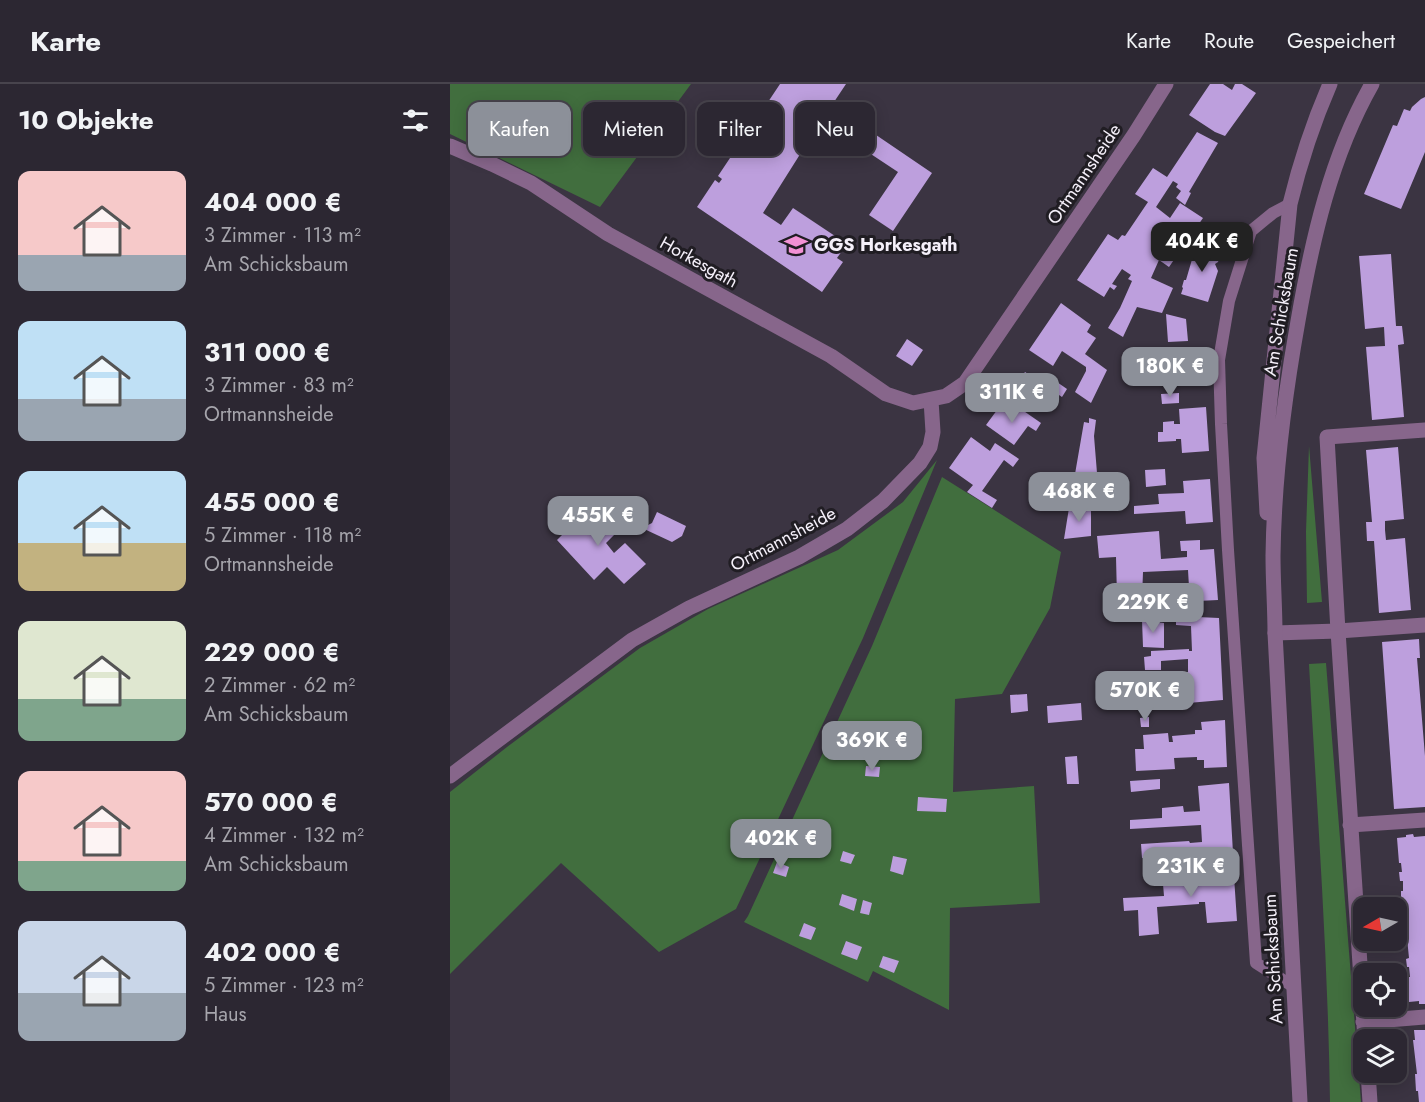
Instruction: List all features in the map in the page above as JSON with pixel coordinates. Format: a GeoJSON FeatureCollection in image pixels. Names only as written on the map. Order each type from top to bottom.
{"type":"FeatureCollection","features":[{"type":"Feature","properties":{"kind":"street","name":"Ortmannsheide"},"geometry":{"type":"LineString","coordinates":[[450,776],[632,640],[689,608],[799,557],[847,529],[883,501],[920,463],[930,447],[933,432],[931,400],[946,396],[965,383],[1134,135],[1166,84]]}},
{"type":"Feature","properties":{"kind":"street","name":"Am Schicksbaum"},"geometry":{"type":"LineString","coordinates":[[1273,557],[1266,503],[1264,458],[1290,204],[1314,120],[1330,84]]}},
{"type":"Feature","properties":{"kind":"street","name":"Am Schicksbaum"},"geometry":{"type":"LineString","coordinates":[[1300,1102],[1275,633],[1273,557],[1278,465],[1290,365],[1316,231],[1356,111],[1372,84]]}},
{"type":"Feature","properties":{"kind":"street","name":"Horkesgath"},"geometry":{"type":"LineString","coordinates":[[450,146],[531,183],[608,234],[831,356],[886,394],[913,403],[931,400]]}},
{"type":"Feature","properties":{"kind":"street"},"geometry":{"type":"LineString","coordinates":[[1364,1029],[1327,437],[1425,430]]}},
{"type":"Feature","properties":{"kind":"street"},"geometry":{"type":"LineString","coordinates":[[1275,633],[1425,626]]}},
{"type":"Feature","properties":{"kind":"street"},"geometry":{"type":"LineString","coordinates":[[1350,825],[1425,820]]}},
{"type":"Feature","properties":{"kind":"street"},"geometry":{"type":"LineString","coordinates":[[1363,1022],[1425,1017]]}},
{"type":"Feature","properties":{"kind":"street"},"geometry":{"type":"LineString","coordinates":[[1369,1083],[1370,1102]]}},
{"type":"Feature","properties":{"kind":"lane"},"geometry":{"type":"LineString","coordinates":[[1290,204],[1273,213],[1251,231],[1229,301],[1219,360],[1228,539],[1256,963],[1294,987]]}},
{"type":"Feature","properties":{"kind":"green space"},"geometry":{"type":"Polygon","coordinates":[[[450,84],[691,84],[678,102],[583,102],[583,156],[638,156],[600,207],[495,156],[571,156],[571,102],[468,102],[468,143],[450,134],[450,84]]]}},
{"type":"Feature","properties":{"kind":"green space"},"geometry":{"type":"Polygon","coordinates":[[[1309,446],[1322,602],[1307,603],[1306,532],[1309,446]]]}},
{"type":"Feature","properties":{"kind":"green space"},"geometry":{"type":"Polygon","coordinates":[[[937,460],[863,638],[736,909],[659,952],[561,863],[450,974],[450,792],[640,648],[708,609],[838,550],[903,502],[937,460]]]}},
{"type":"Feature","properties":{"kind":"green space"},"geometry":{"type":"Polygon","coordinates":[[[942,477],[1061,552],[1050,608],[1002,694],[955,699],[953,792],[1034,786],[1040,903],[950,908],[949,1010],[873,971],[868,982],[744,922],[872,646],[942,477]]]}},
{"type":"Feature","properties":{"kind":"green space"},"geometry":{"type":"Polygon","coordinates":[[[1326,663],[1355,1029],[1353,1029],[1353,1083],[1359,1083],[1361,1102],[1330,1102],[1325,938],[1309,664],[1326,663]]]}},
{"type":"Feature","properties":{"kind":"building"},"geometry":{"type":"Polygon","coordinates":[[[780,84],[846,84],[834,102],[795,102],[795,156],[799,156],[763,213],[781,225],[793,208],[847,244],[837,258],[843,262],[822,292],[697,207],[715,180],[719,183],[722,179],[718,176],[731,156],[783,156],[783,102],[768,102],[780,84]]]}},
{"type":"Feature","properties":{"kind":"building"},"geometry":{"type":"Polygon","coordinates":[[[1210,84],[1223,84],[1232,90],[1235,84],[1242,84],[1256,93],[1225,136],[1189,115],[1210,84]]]}},
{"type":"Feature","properties":{"kind":"building"},"geometry":{"type":"Polygon","coordinates":[[[1425,97],[1425,152],[1401,209],[1364,194],[1393,125],[1397,126],[1404,109],[1410,111],[1425,97]]]}},
{"type":"Feature","properties":{"kind":"building"},"geometry":{"type":"Polygon","coordinates":[[[1197,132],[1218,143],[1189,192],[1191,193],[1185,205],[1176,198],[1181,191],[1176,187],[1178,184],[1173,181],[1156,207],[1170,218],[1180,203],[1203,218],[1169,267],[1159,260],[1151,278],[1173,288],[1162,313],[1137,307],[1123,337],[1108,328],[1132,281],[1128,279],[1131,275],[1122,269],[1112,284],[1117,286],[1114,290],[1110,287],[1104,297],[1077,280],[1108,234],[1118,240],[1122,235],[1125,236],[1148,202],[1135,194],[1153,168],[1167,177],[1197,132]]]}},
{"type":"Feature","properties":{"kind":"building"},"geometry":{"type":"Polygon","coordinates":[[[875,134],[932,173],[893,231],[869,215],[898,172],[874,156],[875,134]]]}},
{"type":"Feature","properties":{"kind":"building"},"geometry":{"type":"Polygon","coordinates":[[[1202,242],[1223,249],[1215,264],[1218,271],[1208,302],[1181,294],[1193,256],[1198,257],[1202,242]]]}},
{"type":"Feature","properties":{"kind":"building"},"geometry":{"type":"Polygon","coordinates":[[[1391,254],[1396,326],[1402,326],[1404,344],[1398,345],[1404,417],[1372,420],[1366,347],[1385,346],[1384,327],[1365,329],[1359,256],[1391,254]]]}},
{"type":"Feature","properties":{"kind":"building"},"geometry":{"type":"Polygon","coordinates":[[[1061,303],[1091,325],[1087,332],[1096,338],[1085,354],[1107,370],[1091,403],[1075,392],[1086,367],[1062,351],[1053,366],[1029,350],[1061,303]]]}},
{"type":"Feature","properties":{"kind":"building"},"geometry":{"type":"Polygon","coordinates":[[[1166,314],[1186,319],[1188,341],[1168,342],[1166,314]]]}},
{"type":"Feature","properties":{"kind":"building"},"geometry":{"type":"Polygon","coordinates":[[[907,339],[923,350],[912,366],[896,356],[907,339]]]}},
{"type":"Feature","properties":{"kind":"building"},"geometry":{"type":"Polygon","coordinates":[[[1202,347],[1204,377],[1150,379],[1150,369],[1174,367],[1172,352],[1168,352],[1168,348],[1202,347]]]}},
{"type":"Feature","properties":{"kind":"building"},"geometry":{"type":"Polygon","coordinates":[[[1025,372],[1039,381],[1044,373],[1067,389],[1062,397],[1053,391],[1040,410],[1012,391],[1025,372]]]}},
{"type":"Feature","properties":{"kind":"building"},"geometry":{"type":"Polygon","coordinates":[[[1179,393],[1179,403],[1162,404],[1161,394],[1179,393]]]}},
{"type":"Feature","properties":{"kind":"building"},"geometry":{"type":"Polygon","coordinates":[[[1000,406],[1013,415],[1018,407],[1041,423],[1036,431],[1028,426],[1014,445],[986,425],[1000,406]]]}},
{"type":"Feature","properties":{"kind":"building"},"geometry":{"type":"Polygon","coordinates":[[[1206,407],[1209,451],[1182,453],[1181,439],[1158,442],[1158,432],[1163,432],[1163,422],[1174,421],[1174,424],[1180,424],[1179,409],[1206,407]]]}},
{"type":"Feature","properties":{"kind":"building"},"geometry":{"type":"Polygon","coordinates":[[[1089,418],[1096,420],[1094,436],[1097,473],[1075,474],[1084,422],[1089,423],[1089,418]]]}},
{"type":"Feature","properties":{"kind":"building"},"geometry":{"type":"Polygon","coordinates":[[[971,437],[990,451],[995,443],[1019,459],[1013,467],[1004,460],[982,491],[997,500],[992,508],[967,492],[973,485],[949,468],[971,437]]]}},
{"type":"Feature","properties":{"kind":"building"},"geometry":{"type":"Polygon","coordinates":[[[1398,447],[1404,519],[1385,521],[1385,530],[1386,540],[1405,538],[1411,610],[1379,613],[1374,541],[1367,541],[1366,522],[1372,522],[1366,450],[1398,447]]]}},
{"type":"Feature","properties":{"kind":"building"},"geometry":{"type":"Polygon","coordinates":[[[1165,469],[1166,485],[1146,487],[1145,470],[1165,469]]]}},
{"type":"Feature","properties":{"kind":"building"},"geometry":{"type":"Polygon","coordinates":[[[1210,479],[1213,522],[1186,524],[1185,511],[1134,514],[1134,506],[1159,504],[1158,494],[1184,493],[1183,481],[1210,479]]]}},
{"type":"Feature","properties":{"kind":"building"},"geometry":{"type":"Polygon","coordinates":[[[586,503],[616,533],[606,543],[614,553],[625,543],[646,564],[624,584],[607,567],[594,580],[557,540],[575,522],[571,517],[586,503]]]}},
{"type":"Feature","properties":{"kind":"building"},"geometry":{"type":"Polygon","coordinates":[[[1091,507],[1091,536],[1064,539],[1069,508],[1091,507]]]}},
{"type":"Feature","properties":{"kind":"building"},"geometry":{"type":"Polygon","coordinates":[[[657,512],[686,526],[682,536],[672,542],[642,528],[652,523],[657,512]]]}},
{"type":"Feature","properties":{"kind":"building"},"geometry":{"type":"Polygon","coordinates":[[[1159,531],[1161,559],[1187,557],[1187,551],[1181,551],[1180,541],[1200,540],[1200,550],[1214,549],[1218,600],[1177,602],[1181,600],[1180,588],[1189,587],[1188,570],[1143,572],[1142,599],[1117,597],[1116,557],[1099,558],[1097,536],[1159,531]]]}},
{"type":"Feature","properties":{"kind":"building"},"geometry":{"type":"Polygon","coordinates":[[[1176,616],[1219,618],[1223,700],[1188,703],[1187,692],[1161,694],[1161,700],[1142,700],[1142,692],[1141,702],[1103,704],[1102,687],[1135,686],[1134,675],[1188,672],[1188,659],[1161,661],[1161,670],[1145,670],[1144,657],[1151,656],[1151,651],[1189,649],[1192,651],[1191,626],[1176,625],[1176,616]]]}},
{"type":"Feature","properties":{"kind":"building"},"geometry":{"type":"Polygon","coordinates":[[[1142,620],[1164,623],[1164,648],[1143,647],[1142,620]]]}},
{"type":"Feature","properties":{"kind":"building"},"geometry":{"type":"Polygon","coordinates":[[[1419,639],[1420,658],[1417,658],[1425,756],[1425,807],[1394,809],[1382,642],[1419,639]]]}},
{"type":"Feature","properties":{"kind":"building"},"geometry":{"type":"Polygon","coordinates":[[[1027,694],[1028,711],[1011,713],[1010,695],[1027,694]]]}},
{"type":"Feature","properties":{"kind":"building"},"geometry":{"type":"Polygon","coordinates":[[[1081,703],[1082,720],[1048,723],[1047,706],[1081,703]]]}},
{"type":"Feature","properties":{"kind":"building"},"geometry":{"type":"Polygon","coordinates":[[[1149,717],[1149,727],[1141,727],[1140,718],[1149,717]]]}},
{"type":"Feature","properties":{"kind":"building"},"geometry":{"type":"Polygon","coordinates":[[[1225,720],[1227,767],[1204,768],[1204,760],[1197,760],[1197,757],[1174,758],[1175,769],[1136,771],[1135,749],[1144,749],[1143,735],[1168,733],[1169,742],[1173,742],[1172,736],[1195,734],[1195,730],[1202,730],[1201,722],[1225,720]]]}},
{"type":"Feature","properties":{"kind":"building"},"geometry":{"type":"Polygon","coordinates":[[[881,732],[898,734],[895,753],[878,750],[881,732]]]}},
{"type":"Feature","properties":{"kind":"building"},"geometry":{"type":"Polygon","coordinates":[[[1077,756],[1079,784],[1067,784],[1065,757],[1077,756]]]}},
{"type":"Feature","properties":{"kind":"building"},"geometry":{"type":"Polygon","coordinates":[[[866,766],[880,767],[879,777],[865,776],[866,766]]]}},
{"type":"Feature","properties":{"kind":"building"},"geometry":{"type":"Polygon","coordinates":[[[1160,779],[1160,789],[1131,792],[1130,781],[1160,779]]]}},
{"type":"Feature","properties":{"kind":"building"},"geometry":{"type":"Polygon","coordinates":[[[1229,783],[1233,853],[1142,858],[1141,844],[1202,842],[1201,825],[1130,829],[1130,820],[1162,818],[1162,808],[1183,806],[1184,812],[1200,811],[1198,786],[1229,783]]]}},
{"type":"Feature","properties":{"kind":"building"},"geometry":{"type":"Polygon","coordinates":[[[918,797],[947,799],[946,812],[917,811],[918,797]]]}},
{"type":"Feature","properties":{"kind":"building"},"geometry":{"type":"Polygon","coordinates":[[[1406,835],[1425,836],[1425,1004],[1419,1004],[1419,1001],[1409,1002],[1407,977],[1410,977],[1406,959],[1409,958],[1407,897],[1401,897],[1403,881],[1400,881],[1399,872],[1402,872],[1397,838],[1406,837],[1406,835]]]}},
{"type":"Feature","properties":{"kind":"building"},"geometry":{"type":"Polygon","coordinates":[[[843,851],[855,855],[851,864],[840,861],[843,851]]]}},
{"type":"Feature","properties":{"kind":"building"},"geometry":{"type":"Polygon","coordinates":[[[893,856],[907,859],[903,875],[890,871],[893,856]]]}},
{"type":"Feature","properties":{"kind":"building"},"geometry":{"type":"Polygon","coordinates":[[[777,862],[789,867],[786,877],[773,873],[777,862]]]}},
{"type":"Feature","properties":{"kind":"building"},"geometry":{"type":"Polygon","coordinates":[[[1233,862],[1237,921],[1207,923],[1205,902],[1157,907],[1159,934],[1139,936],[1138,910],[1124,911],[1123,898],[1164,896],[1163,884],[1198,882],[1199,885],[1204,884],[1203,864],[1233,862]]]}},
{"type":"Feature","properties":{"kind":"building"},"geometry":{"type":"Polygon","coordinates":[[[842,894],[857,899],[854,911],[839,905],[842,894]]]}},
{"type":"Feature","properties":{"kind":"building"},"geometry":{"type":"Polygon","coordinates":[[[863,900],[872,903],[869,915],[860,913],[863,900]]]}},
{"type":"Feature","properties":{"kind":"building"},"geometry":{"type":"Polygon","coordinates":[[[804,923],[816,928],[811,940],[799,936],[804,923]]]}},
{"type":"Feature","properties":{"kind":"building"},"geometry":{"type":"Polygon","coordinates":[[[846,941],[862,947],[857,960],[841,954],[846,941]]]}},
{"type":"Feature","properties":{"kind":"building"},"geometry":{"type":"Polygon","coordinates":[[[883,956],[899,961],[894,973],[879,967],[883,956]]]}},
{"type":"Feature","properties":{"kind":"building"},"geometry":{"type":"Polygon","coordinates":[[[1414,1030],[1425,1030],[1425,1102],[1419,1102],[1418,1091],[1416,1091],[1414,1030]]]}},
{"type":"Feature","properties":{"kind":"place","name":"GGS Horkesgath"},"geometry":{"type":"Point","coordinates":[796,245]}}]}
